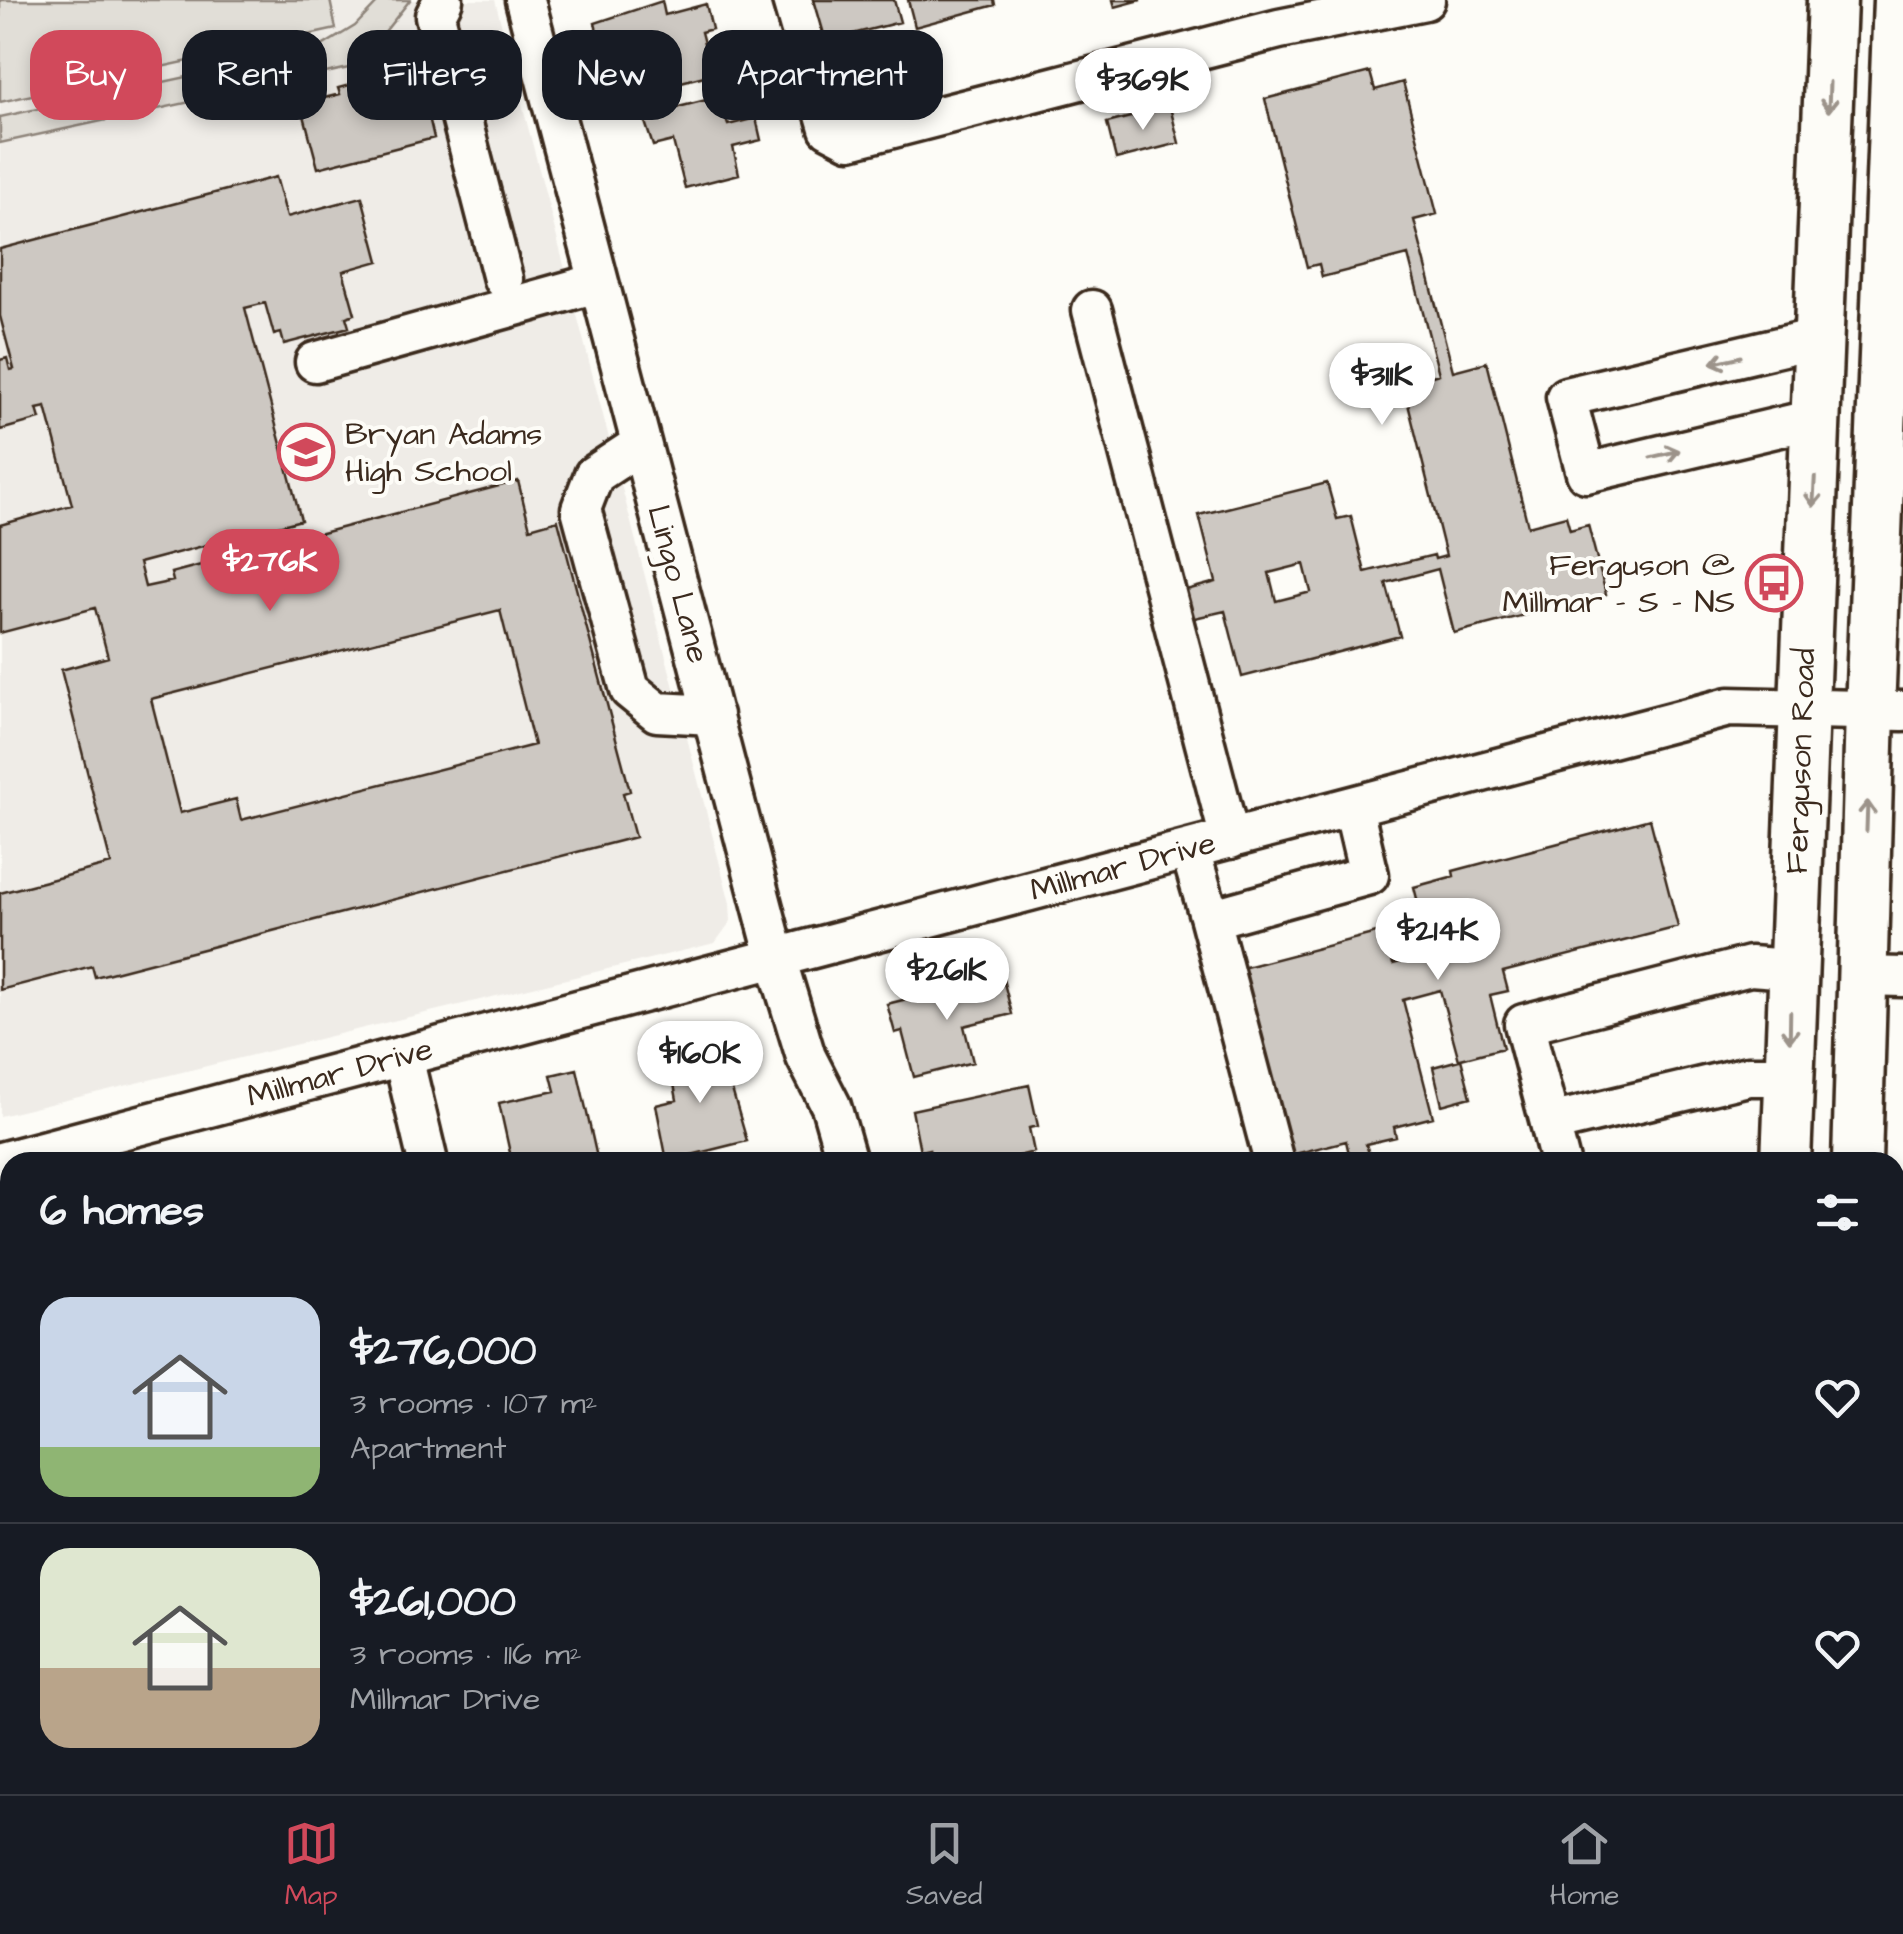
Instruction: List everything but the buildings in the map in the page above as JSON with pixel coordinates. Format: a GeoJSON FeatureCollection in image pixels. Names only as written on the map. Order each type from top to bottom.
{"type":"FeatureCollection","features":[{"type":"Feature","properties":{"kind":"main road","name":"Ferguson Road"},"geometry":{"type":"LineString","coordinates":[[1786,1152],[1832,0]]}},
{"type":"Feature","properties":{"kind":"main road","name":"Ferguson Road"},"geometry":{"type":"LineString","coordinates":[[1859,1152],[1883,976],[1899,15]]}},
{"type":"Feature","properties":{"kind":"street"},"geometry":{"type":"LineString","coordinates":[[443,0],[435,16],[503,280]]}},
{"type":"Feature","properties":{"kind":"street","name":"Lingo Lane"},"geometry":{"type":"LineString","coordinates":[[525,0],[776,958],[806,1057],[831,1106],[844,1152]]}},
{"type":"Feature","properties":{"kind":"street"},"geometry":{"type":"LineString","coordinates":[[792,0],[828,128],[850,139],[1278,29],[1425,0]]}},
{"type":"Feature","properties":{"kind":"street"},"geometry":{"type":"LineString","coordinates":[[315,362],[597,282]]}},
{"type":"Feature","properties":{"kind":"street"},"geometry":{"type":"LineString","coordinates":[[1092,310],[1230,839]]}},
{"type":"Feature","properties":{"kind":"street"},"geometry":{"type":"LineString","coordinates":[[1818,418],[1586,474],[1566,397],[1821,338]]}},
{"type":"Feature","properties":{"kind":"street"},"geometry":{"type":"LineString","coordinates":[[640,444],[594,475],[581,509],[630,690],[657,712],[712,715]]}},
{"type":"Feature","properties":{"kind":"street","name":"Millmar Drive"},"geometry":{"type":"LineString","coordinates":[[38,1152],[1729,707],[1886,711]]}},
{"type":"Feature","properties":{"kind":"street"},"geometry":{"type":"LineString","coordinates":[[1210,919],[1368,875],[1353,807]]}},
{"type":"Feature","properties":{"kind":"street"},"geometry":{"type":"LineString","coordinates":[[1190,850],[1271,1152]]}},
{"type":"Feature","properties":{"kind":"street"},"geometry":{"type":"LineString","coordinates":[[1557,1152],[1524,1024],[1750,966],[1792,969]]}},
{"type":"Feature","properties":{"kind":"street"},"geometry":{"type":"LineString","coordinates":[[403,1057],[426,1152]]}},
{"type":"Feature","properties":{"kind":"street"},"geometry":{"type":"LineString","coordinates":[[1550,1123],[1748,1076],[1789,1076]]}},
{"type":"Feature","properties":{"kind":"shaded area","name":"Bryan Adams High School"},"geometry":{"type":"Polygon","coordinates":[[[0,0],[495,0],[503,30],[347,30],[347,120],[522,120],[522,104],[730,903],[731,921],[715,943],[0,1116],[0,0]]]}},
{"type":"Feature","properties":{"kind":"shaded area"},"geometry":{"type":"Polygon","coordinates":[[[0,0],[330,0],[336,29],[182,30],[182,62],[162,67],[162,30],[30,30],[30,95],[0,102],[0,0]]]}},
{"type":"Feature","properties":{"kind":"shaded area"},"geometry":{"type":"Polygon","coordinates":[[[380,0],[410,0],[386,30],[348,30],[380,0]]]}},
{"type":"Feature","properties":{"kind":"shaded area"},"geometry":{"type":"Polygon","coordinates":[[[347,31],[347,68],[327,73],[327,43],[347,31]]]}},
{"type":"Feature","properties":{"kind":"shaded area"},"geometry":{"type":"Polygon","coordinates":[[[182,78],[182,104],[162,108],[162,82],[182,78]]]}},
{"type":"Feature","properties":{"kind":"shaded area"},"geometry":{"type":"Polygon","coordinates":[[[30,111],[30,120],[107,120],[0,143],[0,117],[30,111]]]}},
{"type":"Feature","properties":{"kind":"place","name":"Bryan Adams High School"},"geometry":{"type":"Point","coordinates":[306,452]}},
{"type":"Feature","properties":{"kind":"place","name":"Ferguson @ Millmar - S - NS"},"geometry":{"type":"Point","coordinates":[1774,583]}}]}
